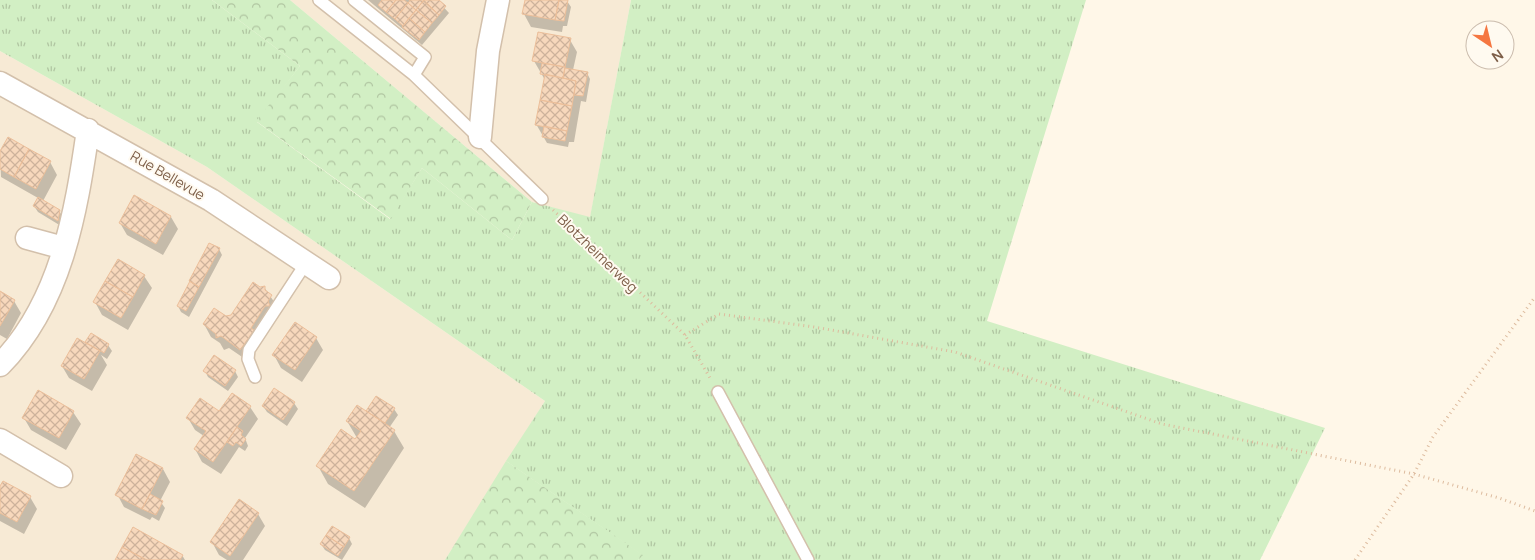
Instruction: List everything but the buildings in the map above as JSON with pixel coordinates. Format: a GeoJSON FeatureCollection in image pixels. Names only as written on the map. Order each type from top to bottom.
{"type":"FeatureCollection","features":[{"type":"Feature","properties":{"kind":"street"},"geometry":{"type":"LineString","coordinates":[[480,138],[488,51],[498,0]]}},
{"type":"Feature","properties":{"kind":"street","name":"Rue Bellevue"},"geometry":{"type":"LineString","coordinates":[[0,83],[212,200],[329,278]]}},
{"type":"Feature","properties":{"kind":"street"},"geometry":{"type":"LineString","coordinates":[[0,365],[25,337],[47,298],[73,222],[88,130]]}},
{"type":"Feature","properties":{"kind":"street"},"geometry":{"type":"LineString","coordinates":[[26,238],[64,248]]}},
{"type":"Feature","properties":{"kind":"street"},"geometry":{"type":"LineString","coordinates":[[0,440],[61,476]]}},
{"type":"Feature","properties":{"kind":"lane"},"geometry":{"type":"LineString","coordinates":[[319,0],[414,75],[542,200]]}},
{"type":"Feature","properties":{"kind":"lane"},"geometry":{"type":"LineString","coordinates":[[354,0],[425,57],[414,75]]}},
{"type":"Feature","properties":{"kind":"lane"},"geometry":{"type":"LineString","coordinates":[[255,378],[248,359],[249,350],[306,263]]}},
{"type":"Feature","properties":{"kind":"lane"},"geometry":{"type":"LineString","coordinates":[[718,392],[808,560]]}},
{"type":"Feature","properties":{"kind":"path","name":"Blotzheimerweg"},"geometry":{"type":"LineString","coordinates":[[542,200],[686,336],[718,392]]}},
{"type":"Feature","properties":{"kind":"path"},"geometry":{"type":"LineString","coordinates":[[1355,560],[1414,474],[1433,437],[1535,296]]}},
{"type":"Feature","properties":{"kind":"path"},"geometry":{"type":"LineString","coordinates":[[686,336],[719,314],[814,327],[955,352],[1162,424],[1414,474],[1499,498],[1535,511]]}},
{"type":"Feature","properties":{"kind":"shaded area"},"geometry":{"type":"Polygon","coordinates":[[[290,0],[631,0],[590,218],[532,202],[290,0]]]}},
{"type":"Feature","properties":{"kind":"shaded area"},"geometry":{"type":"Polygon","coordinates":[[[0,51],[207,167],[545,401],[445,560],[0,560],[0,51]]]}},
{"type":"Feature","properties":{"kind":"green space"},"geometry":{"type":"Polygon","coordinates":[[[0,0],[212,0],[300,66],[257,122],[390,219],[422,168],[512,240],[532,202],[590,217],[631,0],[1086,0],[987,321],[1325,428],[1260,560],[638,560],[642,555],[506,461],[545,401],[207,167],[0,51],[0,0]]]}},
{"type":"Feature","properties":{"kind":"green space"},"geometry":{"type":"Polygon","coordinates":[[[212,0],[290,0],[532,202],[512,240],[422,168],[391,219],[256,121],[300,66],[212,0]]]}},
{"type":"Feature","properties":{"kind":"green space"},"geometry":{"type":"Polygon","coordinates":[[[506,461],[643,555],[638,560],[445,560],[506,461]]]}}]}
